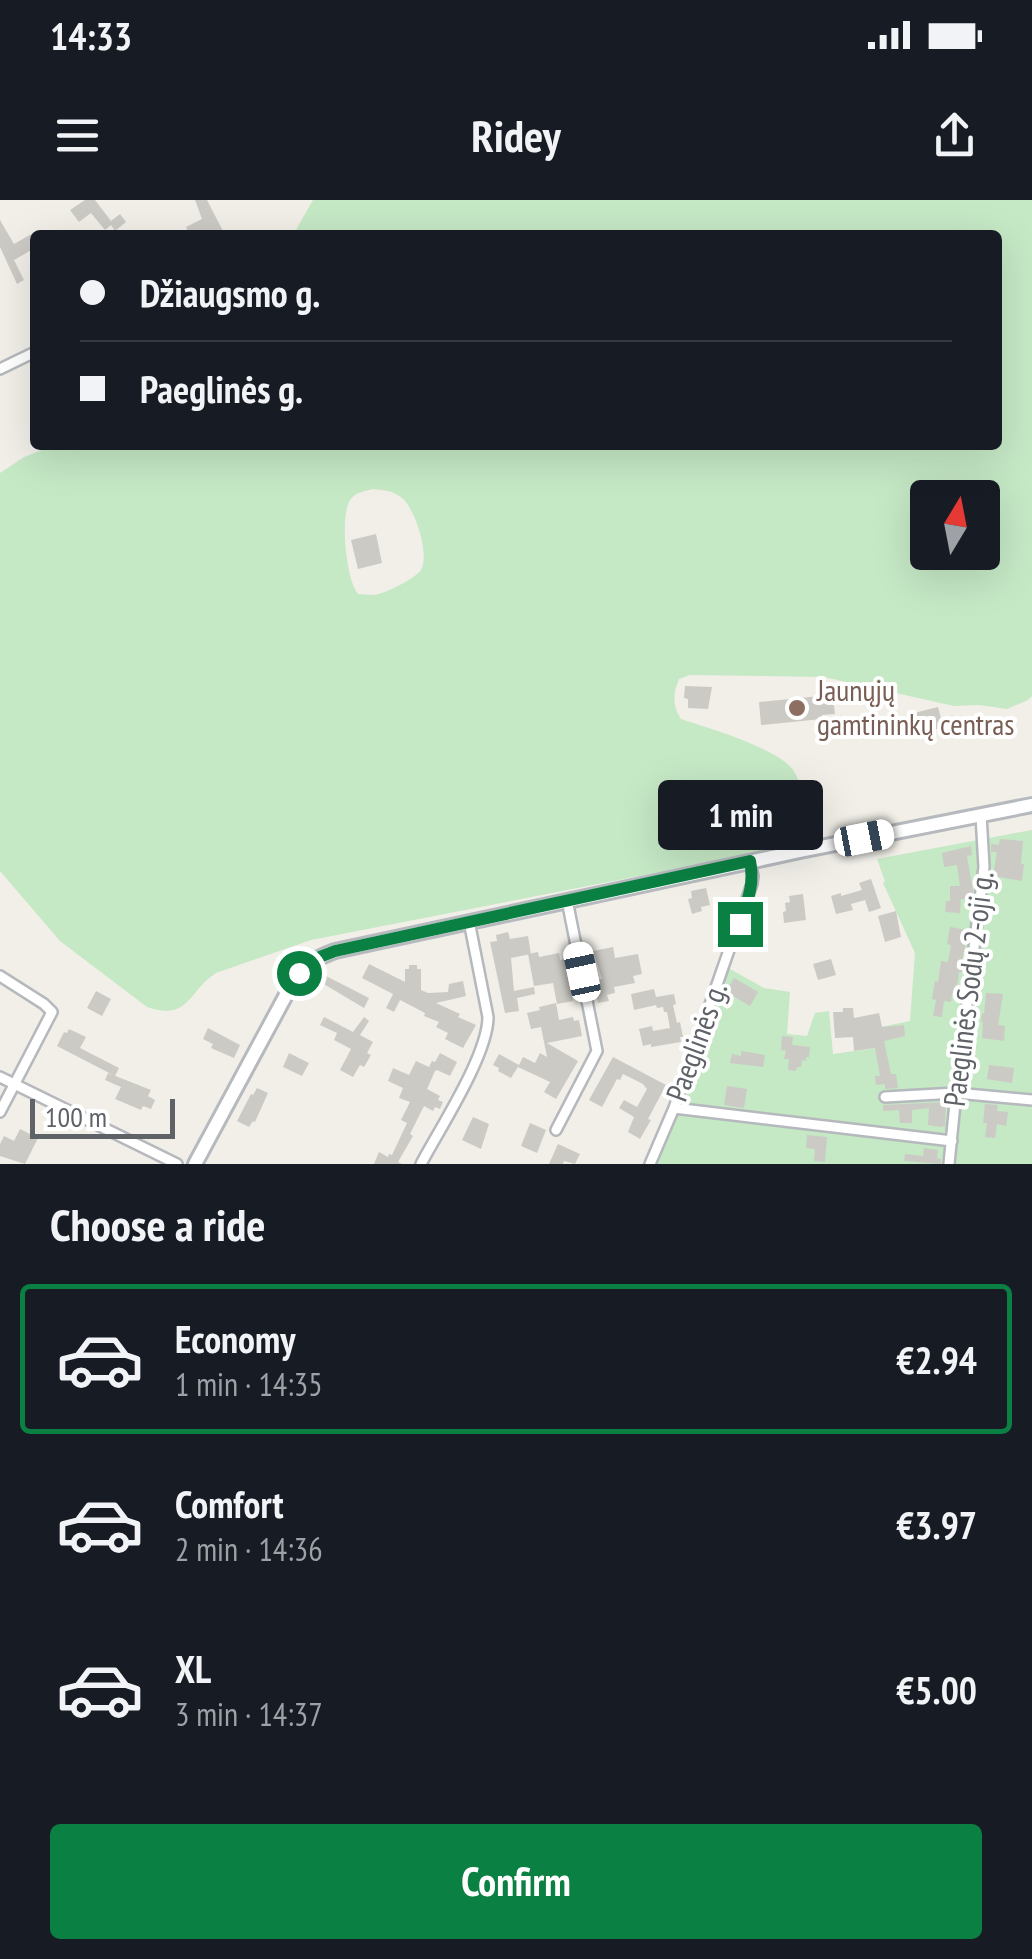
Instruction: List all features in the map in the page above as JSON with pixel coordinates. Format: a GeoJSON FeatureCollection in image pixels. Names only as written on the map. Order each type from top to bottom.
{"type":"FeatureCollection","features":[{"type":"Feature","properties":{"kind":"street"},"geometry":{"type":"LineString","coordinates":[[0,368],[30,354]]}},
{"type":"Feature","properties":{"kind":"street"},"geometry":{"type":"LineString","coordinates":[[196,1164],[293,982],[306,965],[335,951],[1032,804]]}},
{"type":"Feature","properties":{"kind":"street","name":"Paeglinės Sodų 2-oji g."},"geometry":{"type":"LineString","coordinates":[[949,1164],[984,867],[980,815]]}},
{"type":"Feature","properties":{"kind":"street","name":"Paeglinės g."},"geometry":{"type":"LineString","coordinates":[[650,1164],[674,1108],[752,884],[750,861]]}},
{"type":"Feature","properties":{"kind":"street"},"geometry":{"type":"LineString","coordinates":[[556,1130],[597,1050],[566,900]]}},
{"type":"Feature","properties":{"kind":"street"},"geometry":{"type":"LineString","coordinates":[[421,1164],[481,1050],[488,1026],[469,921]]}},
{"type":"Feature","properties":{"kind":"street"},"geometry":{"type":"LineString","coordinates":[[0,976],[50,1009],[51,1017],[0,1112]]}},
{"type":"Feature","properties":{"kind":"street"},"geometry":{"type":"LineString","coordinates":[[0,1077],[177,1164]]}},
{"type":"Feature","properties":{"kind":"street"},"geometry":{"type":"LineString","coordinates":[[885,1097],[956,1093],[1032,1100]]}},
{"type":"Feature","properties":{"kind":"street"},"geometry":{"type":"LineString","coordinates":[[674,1108],[952,1142]]}},
{"type":"Feature","properties":{"kind":"green space"},"geometry":{"type":"Polygon","coordinates":[[[313,200],[1032,200],[1032,696],[1007,709],[954,706],[824,677],[690,675],[679,679],[675,704],[681,719],[743,740],[788,764],[801,788],[814,842],[311,940],[216,973],[180,1007],[147,1007],[60,941],[0,871],[0,473],[42,450],[1002,450],[1002,230],[296,230],[313,200]],[[373,489],[361,492],[347,507],[347,561],[358,594],[374,595],[392,589],[421,570],[424,554],[420,532],[407,503],[396,494],[373,489]]]}},
{"type":"Feature","properties":{"kind":"green space"},"geometry":{"type":"Polygon","coordinates":[[[1032,830],[1032,1164],[647,1164],[721,964],[764,988],[790,992],[787,1034],[807,1036],[815,1013],[829,1011],[833,1054],[884,1047],[881,1027],[910,1021],[915,953],[883,883],[877,859],[1032,830]]]}},
{"type":"Feature","properties":{"kind":"building"},"geometry":{"type":"Polygon","coordinates":[[[85,200],[95,200],[111,221],[120,214],[126,222],[116,230],[111,225],[105,230],[91,213],[79,222],[70,210],[85,200]]]}},
{"type":"Feature","properties":{"kind":"building"},"geometry":{"type":"Polygon","coordinates":[[[195,200],[207,200],[222,230],[187,230],[186,227],[202,219],[195,200]]]}},
{"type":"Feature","properties":{"kind":"building"},"geometry":{"type":"Polygon","coordinates":[[[0,220],[14,244],[30,235],[30,251],[14,260],[24,280],[17,284],[0,247],[0,220]]]}},
{"type":"Feature","properties":{"kind":"building"},"geometry":{"type":"Polygon","coordinates":[[[376,534],[382,563],[358,569],[351,540],[376,534]]]}},
{"type":"Feature","properties":{"kind":"building"},"geometry":{"type":"Polygon","coordinates":[[[685,686],[712,687],[708,709],[688,708],[685,686]]]}},
{"type":"Feature","properties":{"kind":"building","name":"Jaunųjų gamtininkų centras"},"geometry":{"type":"Polygon","coordinates":[[[832,689],[835,714],[822,715],[822,719],[761,725],[759,702],[820,696],[820,690],[832,689]]]}},
{"type":"Feature","properties":{"kind":"building"},"geometry":{"type":"Polygon","coordinates":[[[938,707],[943,726],[926,734],[925,730],[916,733],[910,714],[938,707]]]}},
{"type":"Feature","properties":{"kind":"building"},"geometry":{"type":"Polygon","coordinates":[[[1000,839],[1023,841],[1022,881],[993,876],[997,852],[991,852],[991,844],[999,845],[1000,839]]]}},
{"type":"Feature","properties":{"kind":"building"},"geometry":{"type":"Polygon","coordinates":[[[971,846],[972,855],[967,856],[972,899],[961,899],[960,913],[945,912],[950,886],[960,886],[957,865],[944,867],[942,853],[971,846]]]}},
{"type":"Feature","properties":{"kind":"building"},"geometry":{"type":"Polygon","coordinates":[[[871,879],[881,908],[869,912],[865,900],[851,904],[853,910],[836,914],[831,896],[862,890],[859,883],[871,879]]]}},
{"type":"Feature","properties":{"kind":"building"},"geometry":{"type":"Polygon","coordinates":[[[706,888],[710,905],[692,914],[688,899],[692,898],[691,891],[706,888]]]}},
{"type":"Feature","properties":{"kind":"building"},"geometry":{"type":"Polygon","coordinates":[[[803,894],[806,920],[784,923],[789,896],[803,894]]]}},
{"type":"Feature","properties":{"kind":"building"},"geometry":{"type":"Polygon","coordinates":[[[896,911],[901,937],[885,942],[878,916],[896,911]]]}},
{"type":"Feature","properties":{"kind":"building"},"geometry":{"type":"Polygon","coordinates":[[[950,927],[967,930],[963,972],[959,972],[951,1002],[944,1001],[942,1017],[933,1016],[935,981],[938,982],[941,961],[948,962],[950,927]]]}},
{"type":"Feature","properties":{"kind":"building"},"geometry":{"type":"Polygon","coordinates":[[[508,932],[510,939],[528,936],[531,954],[511,958],[514,991],[534,987],[535,994],[517,998],[519,1011],[505,1013],[490,942],[497,941],[496,935],[508,932]]]}},
{"type":"Feature","properties":{"kind":"building"},"geometry":{"type":"Polygon","coordinates":[[[613,947],[615,958],[638,954],[642,974],[633,976],[635,983],[614,987],[615,993],[607,995],[609,1001],[598,1003],[598,980],[602,979],[593,951],[613,947]]]}},
{"type":"Feature","properties":{"kind":"building"},"geometry":{"type":"Polygon","coordinates":[[[538,952],[539,957],[559,953],[560,960],[570,958],[573,973],[568,974],[573,1001],[557,1004],[553,983],[534,986],[528,954],[538,952]]]}},
{"type":"Feature","properties":{"kind":"building"},"geometry":{"type":"Polygon","coordinates":[[[831,959],[836,975],[818,980],[813,964],[831,959]]]}},
{"type":"Feature","properties":{"kind":"building"},"geometry":{"type":"Polygon","coordinates":[[[369,964],[405,982],[405,969],[417,965],[421,969],[421,990],[428,993],[448,992],[449,984],[463,981],[466,996],[436,1003],[476,1025],[463,1048],[445,1039],[448,1033],[436,1027],[439,1022],[400,1000],[394,1012],[386,1008],[393,994],[362,978],[369,964]]]}},
{"type":"Feature","properties":{"kind":"building"},"geometry":{"type":"Polygon","coordinates":[[[326,976],[369,998],[364,1008],[322,983],[326,976]]]}},
{"type":"Feature","properties":{"kind":"building"},"geometry":{"type":"Polygon","coordinates":[[[734,978],[758,992],[750,1006],[726,992],[734,978]]]}},
{"type":"Feature","properties":{"kind":"building"},"geometry":{"type":"Polygon","coordinates":[[[654,989],[656,997],[674,994],[681,1042],[643,1046],[639,1029],[670,1028],[663,1007],[634,1010],[631,994],[654,989]]]}},
{"type":"Feature","properties":{"kind":"building"},"geometry":{"type":"Polygon","coordinates":[[[96,991],[111,999],[102,1016],[87,1008],[96,991]]]}},
{"type":"Feature","properties":{"kind":"building"},"geometry":{"type":"Polygon","coordinates":[[[986,993],[1003,994],[998,1025],[1005,1026],[1004,1041],[982,1038],[986,993]]]}},
{"type":"Feature","properties":{"kind":"building"},"geometry":{"type":"Polygon","coordinates":[[[556,1003],[559,1020],[579,1020],[582,1036],[547,1043],[578,1061],[556,1099],[544,1092],[550,1082],[518,1067],[523,1057],[535,1063],[540,1053],[547,1057],[541,1027],[531,1029],[527,1013],[556,1003]]]}},
{"type":"Feature","properties":{"kind":"building"},"geometry":{"type":"Polygon","coordinates":[[[843,1008],[853,1008],[854,1018],[879,1013],[882,1027],[904,1025],[905,1036],[884,1041],[898,1088],[876,1085],[875,1076],[880,1076],[875,1048],[854,1051],[853,1037],[835,1038],[833,1012],[843,1012],[843,1008]]]}},
{"type":"Feature","properties":{"kind":"building"},"geometry":{"type":"Polygon","coordinates":[[[324,1017],[353,1032],[364,1017],[369,1021],[360,1035],[373,1042],[367,1053],[371,1055],[353,1077],[340,1070],[351,1049],[334,1040],[337,1033],[320,1025],[324,1017]]]}},
{"type":"Feature","properties":{"kind":"building"},"geometry":{"type":"Polygon","coordinates":[[[208,1028],[240,1045],[234,1058],[211,1048],[213,1044],[203,1039],[208,1028]]]}},
{"type":"Feature","properties":{"kind":"building"},"geometry":{"type":"Polygon","coordinates":[[[69,1029],[86,1037],[80,1048],[119,1068],[115,1076],[57,1046],[69,1029]]]}},
{"type":"Feature","properties":{"kind":"building"},"geometry":{"type":"Polygon","coordinates":[[[782,1036],[793,1037],[792,1045],[810,1047],[809,1057],[802,1060],[796,1071],[788,1070],[789,1059],[784,1059],[786,1051],[781,1050],[782,1036]]]}},
{"type":"Feature","properties":{"kind":"building"},"geometry":{"type":"Polygon","coordinates":[[[741,1051],[765,1055],[763,1067],[730,1063],[732,1054],[741,1056],[741,1051]]]}},
{"type":"Feature","properties":{"kind":"building"},"geometry":{"type":"Polygon","coordinates":[[[289,1053],[309,1063],[302,1076],[283,1067],[289,1053]]]}},
{"type":"Feature","properties":{"kind":"building"},"geometry":{"type":"Polygon","coordinates":[[[440,1053],[457,1062],[450,1076],[435,1071],[427,1089],[440,1096],[440,1109],[435,1107],[433,1111],[424,1106],[398,1162],[402,1164],[374,1164],[379,1152],[392,1155],[407,1123],[401,1120],[410,1102],[399,1098],[403,1088],[388,1081],[393,1068],[409,1075],[416,1061],[429,1067],[440,1053]]]}},
{"type":"Feature","properties":{"kind":"building"},"geometry":{"type":"Polygon","coordinates":[[[499,1054],[519,1065],[511,1078],[493,1065],[499,1054]]]}},
{"type":"Feature","properties":{"kind":"building"},"geometry":{"type":"Polygon","coordinates":[[[613,1057],[666,1085],[640,1139],[628,1132],[634,1117],[619,1108],[624,1100],[637,1107],[647,1089],[643,1084],[623,1074],[602,1107],[589,1100],[613,1057]]]}},
{"type":"Feature","properties":{"kind":"building"},"geometry":{"type":"Polygon","coordinates":[[[989,1065],[1014,1068],[1012,1083],[987,1079],[989,1065]]]}},
{"type":"Feature","properties":{"kind":"building"},"geometry":{"type":"Polygon","coordinates":[[[108,1073],[151,1090],[148,1096],[155,1100],[151,1109],[143,1106],[141,1110],[115,1099],[121,1087],[105,1080],[108,1073]]]}},
{"type":"Feature","properties":{"kind":"building"},"geometry":{"type":"Polygon","coordinates":[[[727,1086],[747,1089],[744,1108],[724,1105],[727,1086]]]}},
{"type":"Feature","properties":{"kind":"building"},"geometry":{"type":"Polygon","coordinates":[[[257,1088],[268,1093],[249,1127],[237,1121],[257,1088]]]}},
{"type":"Feature","properties":{"kind":"building"},"geometry":{"type":"Polygon","coordinates":[[[946,1102],[945,1126],[940,1127],[928,1125],[929,1108],[912,1110],[912,1123],[900,1123],[899,1110],[883,1111],[883,1105],[946,1102]]]}},
{"type":"Feature","properties":{"kind":"building"},"geometry":{"type":"Polygon","coordinates":[[[985,1104],[998,1105],[997,1111],[1008,1112],[1006,1126],[997,1124],[995,1138],[985,1137],[985,1104]]]}},
{"type":"Feature","properties":{"kind":"building"},"geometry":{"type":"Polygon","coordinates":[[[473,1117],[489,1124],[481,1149],[462,1140],[473,1117]]]}},
{"type":"Feature","properties":{"kind":"building"},"geometry":{"type":"Polygon","coordinates":[[[530,1123],[546,1130],[537,1153],[521,1146],[530,1123]]]}},
{"type":"Feature","properties":{"kind":"building"},"geometry":{"type":"Polygon","coordinates":[[[20,1129],[38,1138],[25,1164],[0,1156],[4,1136],[14,1141],[20,1129]]]}},
{"type":"Feature","properties":{"kind":"building"},"geometry":{"type":"Polygon","coordinates":[[[807,1135],[827,1137],[825,1162],[814,1161],[815,1149],[806,1148],[807,1135]]]}},
{"type":"Feature","properties":{"kind":"building"},"geometry":{"type":"Polygon","coordinates":[[[558,1144],[580,1154],[575,1164],[549,1164],[558,1144]]]}},
{"type":"Feature","properties":{"kind":"building"},"geometry":{"type":"Polygon","coordinates":[[[924,1148],[938,1150],[941,1164],[904,1161],[905,1154],[923,1156],[924,1148]]]}},
{"type":"Feature","properties":{"kind":"place","name":"Jaunųjų gamtininkų centras"},"geometry":{"type":"Point","coordinates":[797,708]}},
{"type":"Feature","properties":{"kind":"route"},"geometry":{"type":"LineString","coordinates":[[299,973],[312,960],[335,951],[750,861],[754,876],[740,924]]}}]}
